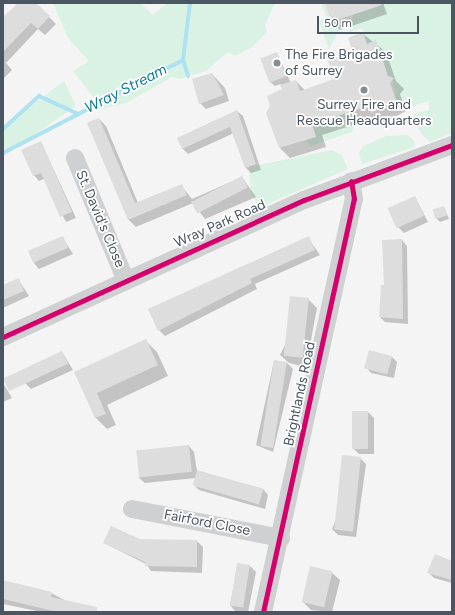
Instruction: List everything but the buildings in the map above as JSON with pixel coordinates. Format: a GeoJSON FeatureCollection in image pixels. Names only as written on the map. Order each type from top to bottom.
{"type":"FeatureCollection","features":[{"type":"Feature","properties":{"kind":"street","name":"Wray Park Road"},"geometry":{"type":"LineString","coordinates":[[3,337],[351,181],[452,145]]}},
{"type":"Feature","properties":{"kind":"street","name":"St. David's Close"},"geometry":{"type":"LineString","coordinates":[[74,158],[126,281]]}},
{"type":"Feature","properties":{"kind":"street","name":"Brightlands Road"},"geometry":{"type":"LineString","coordinates":[[263,612],[281,538],[354,199],[351,181]]}},
{"type":"Feature","properties":{"kind":"street","name":"Fairford Close"},"geometry":{"type":"LineString","coordinates":[[132,509],[281,538]]}},
{"type":"Feature","properties":{"kind":"green space"},"geometry":{"type":"Polygon","coordinates":[[[53,3],[140,3],[153,15],[167,3],[275,3],[265,25],[267,32],[251,48],[234,56],[228,52],[206,71],[180,79],[172,77],[126,103],[103,109],[73,71],[89,61],[68,38],[53,3]]]}},
{"type":"Feature","properties":{"kind":"green space"},"geometry":{"type":"Polygon","coordinates":[[[321,3],[325,3],[331,22],[346,17],[329,49],[319,21],[327,18],[321,3]]]}},
{"type":"Feature","properties":{"kind":"green space"},"geometry":{"type":"Polygon","coordinates":[[[378,3],[452,3],[452,133],[430,142],[424,137],[414,123],[413,114],[429,110],[429,101],[399,110],[392,77],[388,76],[376,41],[367,44],[362,28],[348,33],[354,14],[379,6],[378,3]]]}},
{"type":"Feature","properties":{"kind":"green space"},"geometry":{"type":"Polygon","coordinates":[[[64,81],[76,106],[3,156],[3,127],[64,81]]]}},
{"type":"Feature","properties":{"kind":"green space"},"geometry":{"type":"Polygon","coordinates":[[[349,108],[357,121],[352,132],[310,146],[306,140],[312,124],[345,114],[344,109],[349,108]]]}},
{"type":"Feature","properties":{"kind":"green space"},"geometry":{"type":"Polygon","coordinates":[[[408,135],[415,142],[414,147],[362,164],[359,153],[363,146],[386,136],[408,135]]]}},
{"type":"Feature","properties":{"kind":"green space"},"geometry":{"type":"Polygon","coordinates":[[[332,150],[342,155],[348,169],[258,208],[251,190],[249,167],[332,150]]]}},
{"type":"Feature","properties":{"kind":"waterway","name":"Wray Stream"},"geometry":{"type":"LineString","coordinates":[[188,76],[183,60],[190,3]]}},
{"type":"Feature","properties":{"kind":"waterway","name":"Wray Stream"},"geometry":{"type":"LineString","coordinates":[[3,153],[183,60]]}},
{"type":"Feature","properties":{"kind":"waterway","name":"Wray Stream"},"geometry":{"type":"LineString","coordinates":[[3,129],[39,96],[76,113]]}},
{"type":"Feature","properties":{"kind":"cycle path"},"geometry":{"type":"LineString","coordinates":[[3,337],[304,200],[452,145]]}},
{"type":"Feature","properties":{"kind":"cycle path"},"geometry":{"type":"LineString","coordinates":[[263,612],[354,199],[351,181]]}},
{"type":"Feature","properties":{"kind":"place","name":"The Fire Brigades of Surrey"},"geometry":{"type":"Point","coordinates":[277,63]}},
{"type":"Feature","properties":{"kind":"place","name":"Surrey Fire and Rescue Headquarters"},"geometry":{"type":"Point","coordinates":[364,90]}}]}
